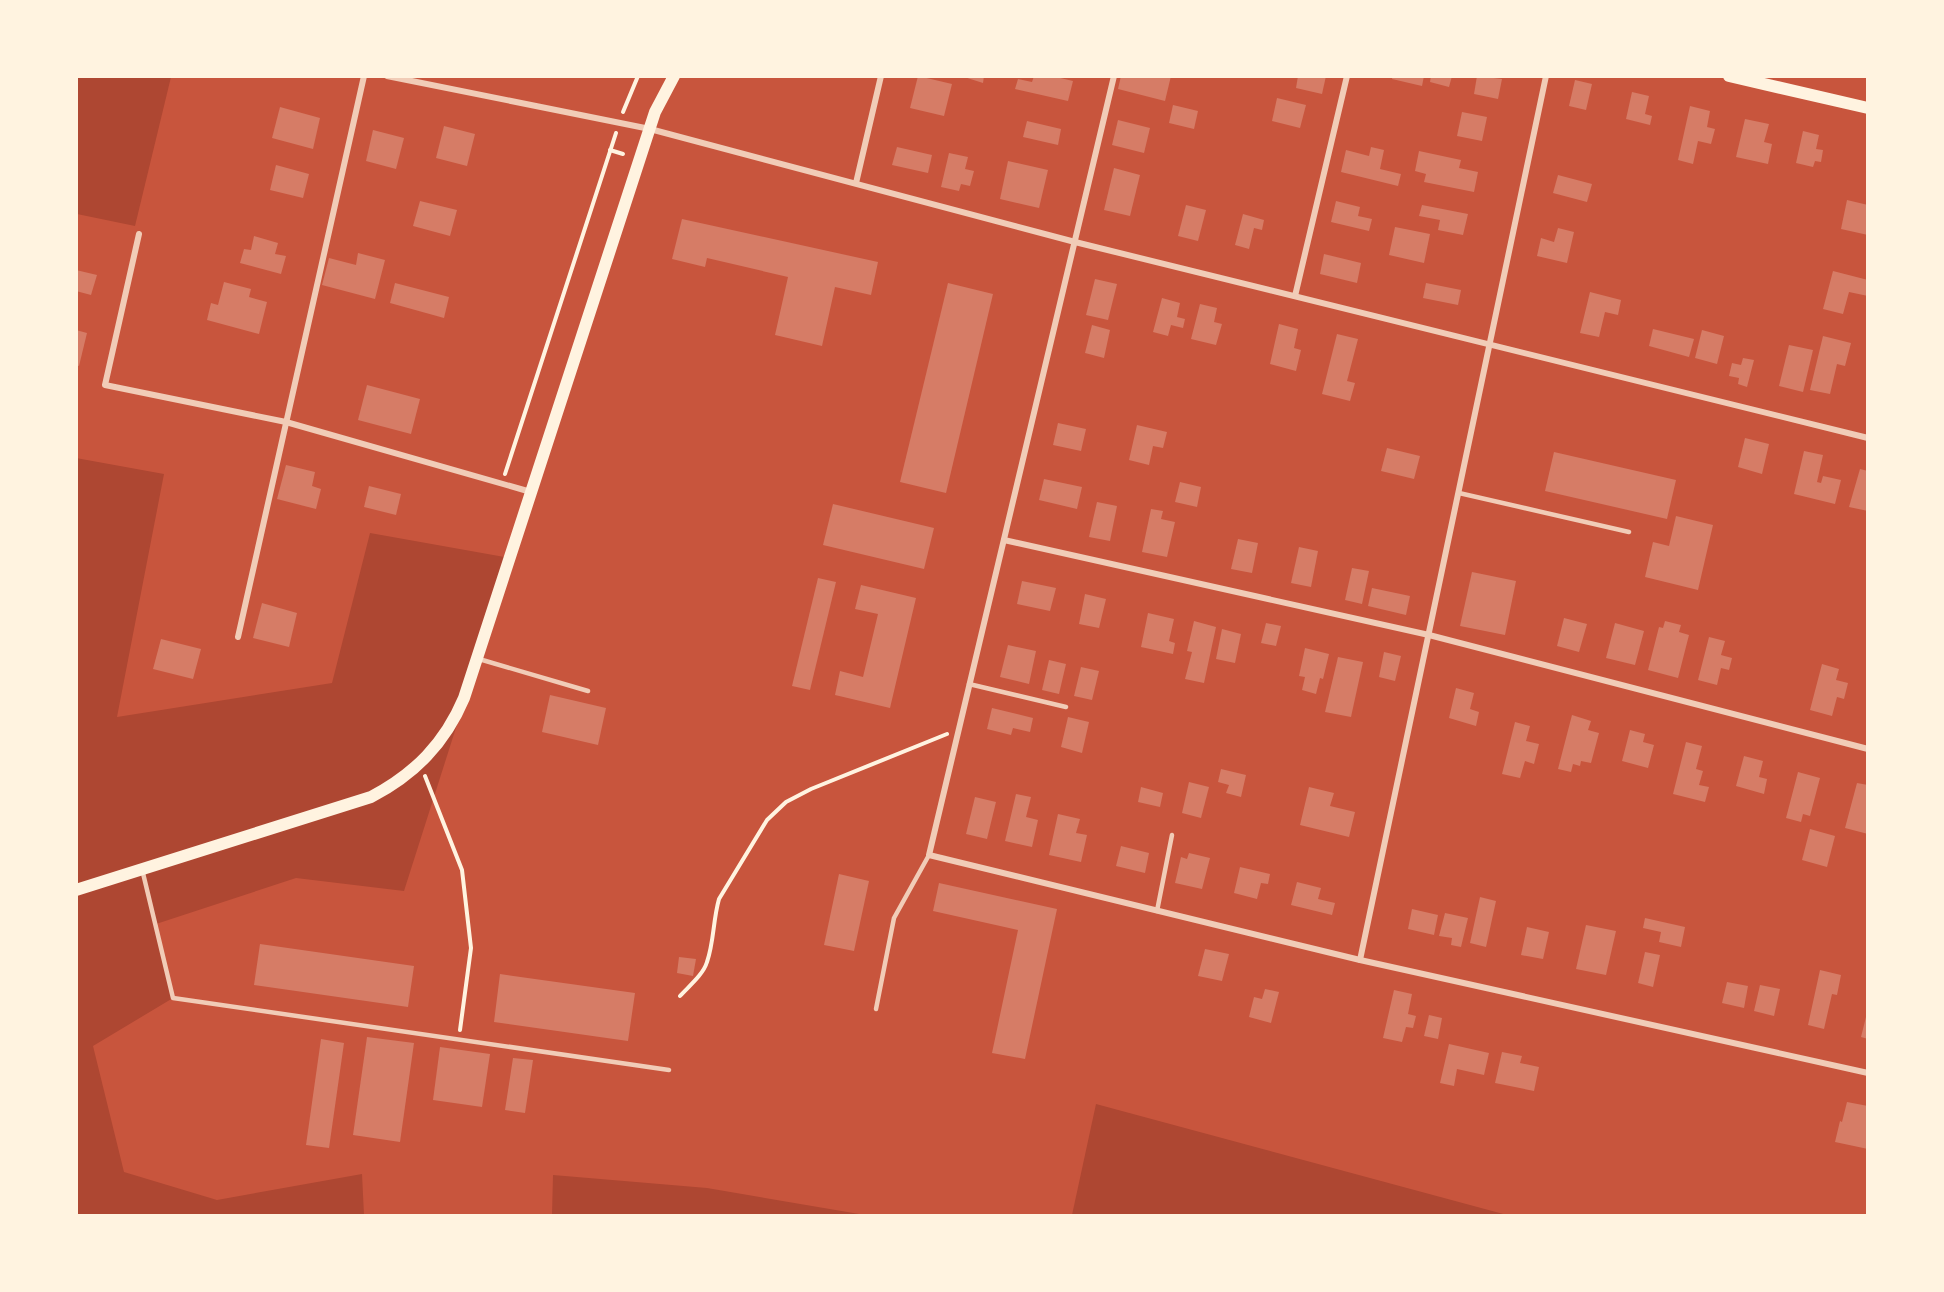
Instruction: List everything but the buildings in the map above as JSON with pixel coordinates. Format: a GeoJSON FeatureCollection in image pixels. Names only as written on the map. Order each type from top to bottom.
{"type":"FeatureCollection","features":[{"type":"Feature","properties":{"kind":"main road"},"geometry":{"type":"LineString","coordinates":[[76,890],[371,797],[405,777],[434,750],[456,716],[477,658],[650,129],[662,97],[674,76]]}},
{"type":"Feature","properties":{"kind":"main road"},"geometry":{"type":"LineString","coordinates":[[1729,76],[1868,108]]}},
{"type":"Feature","properties":{"kind":"street"},"geometry":{"type":"LineString","coordinates":[[238,637],[363,76]]}},
{"type":"Feature","properties":{"kind":"street"},"geometry":{"type":"LineString","coordinates":[[387,76],[650,129],[1075,242],[1868,438]]}},
{"type":"Feature","properties":{"kind":"street"},"geometry":{"type":"LineString","coordinates":[[856,183],[881,76]]}},
{"type":"Feature","properties":{"kind":"street"},"geometry":{"type":"LineString","coordinates":[[1114,76],[928,855],[1360,960],[1868,1073]]}},
{"type":"Feature","properties":{"kind":"street"},"geometry":{"type":"LineString","coordinates":[[1295,296],[1347,76]]}},
{"type":"Feature","properties":{"kind":"street"},"geometry":{"type":"LineString","coordinates":[[1360,960],[1546,76]]}},
{"type":"Feature","properties":{"kind":"street"},"geometry":{"type":"LineString","coordinates":[[139,234],[105,385],[286,422],[531,492]]}},
{"type":"Feature","properties":{"kind":"street"},"geometry":{"type":"LineString","coordinates":[[1004,540],[1429,635],[1868,748]]}},
{"type":"Feature","properties":{"kind":"lane"},"geometry":{"type":"LineString","coordinates":[[1459,493],[1629,532]]}},
{"type":"Feature","properties":{"kind":"lane"},"geometry":{"type":"LineString","coordinates":[[477,658],[588,691]]}},
{"type":"Feature","properties":{"kind":"lane"},"geometry":{"type":"LineString","coordinates":[[969,684],[1066,707]]}},
{"type":"Feature","properties":{"kind":"lane"},"geometry":{"type":"LineString","coordinates":[[1156,910],[1173,835]]}},
{"type":"Feature","properties":{"kind":"lane"},"geometry":{"type":"LineString","coordinates":[[876,1009],[894,918],[928,855]]}},
{"type":"Feature","properties":{"kind":"lane"},"geometry":{"type":"LineString","coordinates":[[142,869],[173,998],[669,1070]]}},
{"type":"Feature","properties":{"kind":"path"},"geometry":{"type":"LineString","coordinates":[[619,122],[638,76]]}},
{"type":"Feature","properties":{"kind":"path"},"geometry":{"type":"LineString","coordinates":[[501,484],[610,150],[623,154]]}},
{"type":"Feature","properties":{"kind":"path"},"geometry":{"type":"LineString","coordinates":[[680,996],[702,973],[707,962],[719,899],[766,820],[786,802],[811,789],[958,729]]}},
{"type":"Feature","properties":{"kind":"path"},"geometry":{"type":"LineString","coordinates":[[420,764],[462,870],[471,948],[458,1039]]}},
{"type":"Feature","properties":{"kind":"shaded area"},"geometry":{"type":"Polygon","coordinates":[[[76,77],[171,77],[135,226],[77,214],[76,77]]]}},
{"type":"Feature","properties":{"kind":"shaded area"},"geometry":{"type":"Polygon","coordinates":[[[76,458],[164,474],[117,717],[332,683],[370,533],[510,558],[404,891],[296,878],[156,924],[173,998],[93,1046],[124,1172],[217,1200],[362,1174],[364,1215],[77,1215],[76,458]]]}},
{"type":"Feature","properties":{"kind":"shaded area"},"geometry":{"type":"Polygon","coordinates":[[[1096,1104],[1507,1215],[1072,1215],[1096,1104]]]}},
{"type":"Feature","properties":{"kind":"shaded area"},"geometry":{"type":"Polygon","coordinates":[[[553,1175],[707,1188],[865,1215],[552,1215],[553,1175]]]}}]}
